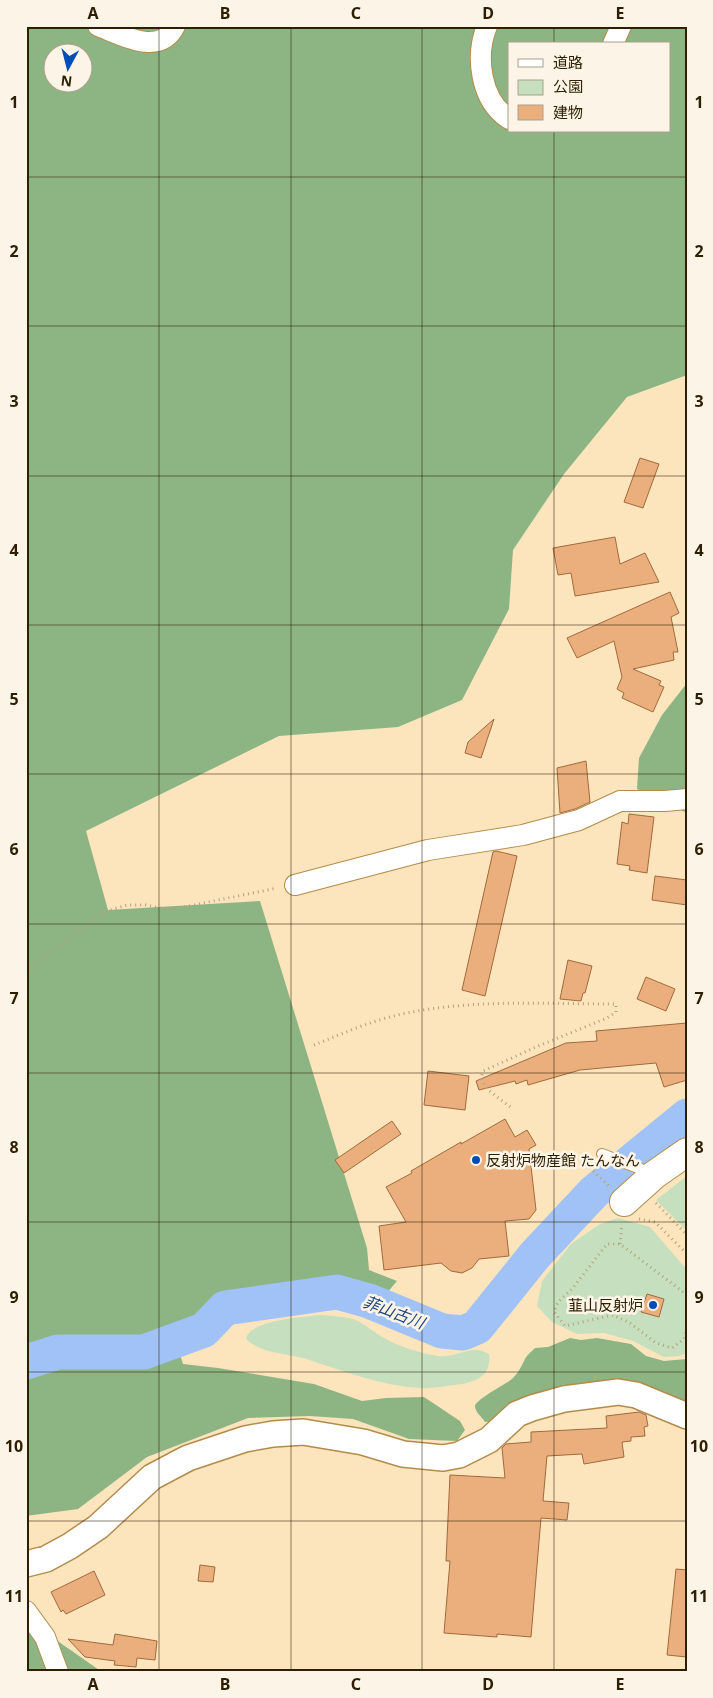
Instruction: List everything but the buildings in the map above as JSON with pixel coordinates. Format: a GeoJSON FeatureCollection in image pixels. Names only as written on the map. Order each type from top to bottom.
{"type":"FeatureCollection","features":[{"type":"Feature","properties":{"kind":"main road"},"geometry":{"type":"LineString","coordinates":[[634,1185],[687,1152]]}},
{"type":"Feature","properties":{"kind":"street"},"geometry":{"type":"LineString","coordinates":[[98,26],[137,41],[155,43],[168,38],[176,26]]}},
{"type":"Feature","properties":{"kind":"street"},"geometry":{"type":"LineString","coordinates":[[487,26],[483,37],[481,66],[489,94],[496,106],[508,118]]}},
{"type":"Feature","properties":{"kind":"street"},"geometry":{"type":"LineString","coordinates":[[614,42],[621,26]]}},
{"type":"Feature","properties":{"kind":"street"},"geometry":{"type":"LineString","coordinates":[[295,884],[428,850],[523,835],[579,820],[620,801],[687,799]]}},
{"type":"Feature","properties":{"kind":"street"},"geometry":{"type":"LineString","coordinates":[[26,1564],[46,1559],[70,1546],[98,1527],[152,1477],[188,1458],[245,1440],[273,1434],[303,1432],[363,1442],[403,1454],[443,1458],[459,1455],[489,1440],[517,1414],[564,1400],[618,1392],[642,1398],[687,1416]]}},
{"type":"Feature","properties":{"kind":"street"},"geometry":{"type":"LineString","coordinates":[[26,1611],[46,1637],[58,1672]]}},
{"type":"Feature","properties":{"kind":"lane"},"geometry":{"type":"LineString","coordinates":[[602,1154],[634,1185]]}},
{"type":"Feature","properties":{"kind":"path"},"geometry":{"type":"LineString","coordinates":[[26,971],[104,912],[127,905],[146,905],[169,910],[295,884]]}},
{"type":"Feature","properties":{"kind":"path"},"geometry":{"type":"LineString","coordinates":[[314,1045],[366,1025],[406,1013],[458,1005],[520,1003],[616,1004],[616,1012],[607,1018],[483,1071],[481,1079],[487,1088],[513,1109]]}},
{"type":"Feature","properties":{"kind":"path"},"geometry":{"type":"LineString","coordinates":[[586,1164],[634,1185],[687,1235]]}},
{"type":"Feature","properties":{"kind":"path"},"geometry":{"type":"LineString","coordinates":[[634,1185],[628,1213],[634,1217],[655,1222],[687,1254]]}},
{"type":"Feature","properties":{"kind":"path"},"geometry":{"type":"LineString","coordinates":[[687,1295],[620,1244],[607,1244],[572,1289],[558,1302],[554,1312],[565,1326],[613,1315],[630,1323],[656,1343],[672,1348],[684,1339],[687,1326]]}},
{"type":"Feature","properties":{"kind":"green space"},"geometry":{"type":"Polygon","coordinates":[[[26,26],[687,26],[687,375],[627,397],[564,474],[513,550],[509,609],[462,700],[398,727],[279,736],[86,831],[108,910],[260,901],[367,1248],[369,1270],[397,1281],[386,1294],[331,1284],[224,1298],[173,1333],[183,1364],[314,1384],[362,1401],[424,1397],[460,1421],[465,1430],[457,1441],[409,1439],[353,1419],[310,1416],[248,1418],[147,1457],[78,1509],[26,1516],[26,26]]]}},
{"type":"Feature","properties":{"kind":"green space"},"geometry":{"type":"Polygon","coordinates":[[[687,683],[687,813],[637,789],[639,758],[662,715],[687,683]]]}},
{"type":"Feature","properties":{"kind":"green space"},"geometry":{"type":"Polygon","coordinates":[[[687,1176],[687,1231],[656,1200],[687,1176]]]}},
{"type":"Feature","properties":{"kind":"green space"},"geometry":{"type":"Polygon","coordinates":[[[618,1218],[650,1227],[687,1270],[687,1353],[679,1356],[664,1357],[633,1341],[604,1333],[577,1334],[552,1322],[537,1306],[542,1281],[571,1244],[600,1224],[618,1218]]]}},
{"type":"Feature","properties":{"kind":"green space"},"geometry":{"type":"Polygon","coordinates":[[[320,1315],[354,1319],[390,1341],[431,1355],[445,1356],[471,1350],[483,1351],[489,1354],[488,1368],[480,1377],[469,1383],[429,1388],[406,1387],[376,1381],[303,1358],[265,1350],[246,1339],[249,1333],[267,1324],[290,1318],[320,1315]]]}},
{"type":"Feature","properties":{"kind":"green space"},"geometry":{"type":"Polygon","coordinates":[[[570,1338],[581,1340],[597,1338],[631,1344],[646,1356],[664,1361],[687,1359],[687,1401],[538,1397],[520,1399],[513,1402],[497,1418],[490,1422],[485,1422],[475,1408],[479,1400],[512,1379],[535,1348],[548,1347],[570,1338]]]}},
{"type":"Feature","properties":{"kind":"green space"},"geometry":{"type":"Polygon","coordinates":[[[26,1619],[102,1672],[26,1672],[26,1619]]]}},
{"type":"Feature","properties":{"kind":"waterway","name":"菲山古川"},"geometry":{"type":"LineString","coordinates":[[26,1362],[58,1352],[144,1352],[204,1330],[225,1308],[337,1292],[369,1301],[442,1331],[463,1333],[477,1327],[535,1255],[594,1192],[687,1116]]}},
{"type":"Feature","properties":{"kind":"place","name":"反射炉物産館 たんなん"},"geometry":{"type":"Point","coordinates":[476,1160]}},
{"type":"Feature","properties":{"kind":"place","name":"韮山反射炉"},"geometry":{"type":"Point","coordinates":[653,1305]}}]}
